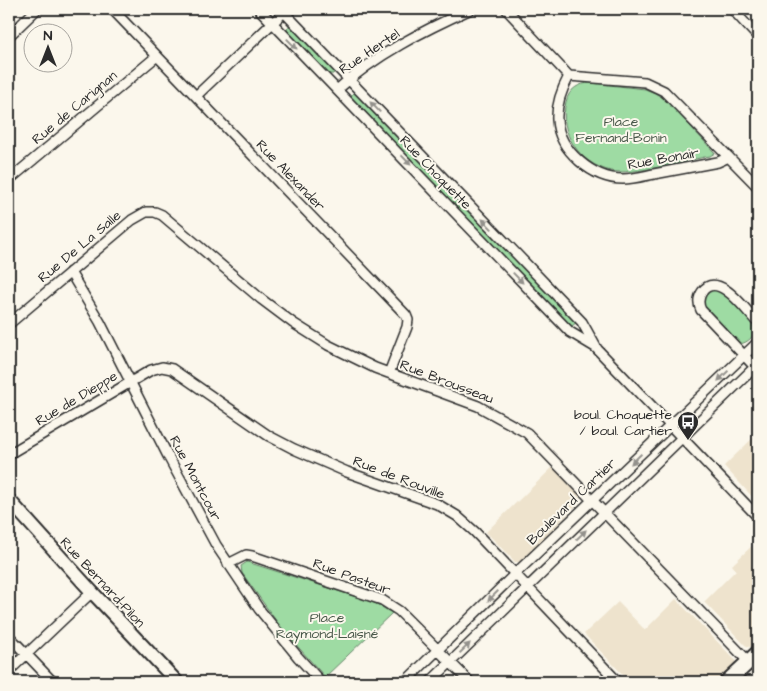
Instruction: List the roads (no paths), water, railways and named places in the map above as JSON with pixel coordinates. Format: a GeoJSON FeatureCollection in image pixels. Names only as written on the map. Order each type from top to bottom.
{"type":"FeatureCollection","features":[{"type":"Feature","properties":{"kind":"main road","name":"Rue Bernard-Pilon"},"geometry":{"type":"LineString","coordinates":[[9,500],[177,682]]}},
{"type":"Feature","properties":{"kind":"main road"},"geometry":{"type":"LineString","coordinates":[[727,682],[754,657]]}},
{"type":"Feature","properties":{"kind":"street"},"geometry":{"type":"LineString","coordinates":[[9,36],[37,9]]}},
{"type":"Feature","properties":{"kind":"street","name":"Rue Alexander"},"geometry":{"type":"LineString","coordinates":[[112,9],[406,315],[408,325],[389,373]]}},
{"type":"Feature","properties":{"kind":"street","name":"Rue Choquette"},"geometry":{"type":"LineString","coordinates":[[258,9],[570,332],[598,349]]}},
{"type":"Feature","properties":{"kind":"street","name":"Rue Hertel"},"geometry":{"type":"LineString","coordinates":[[337,90],[360,70],[397,47],[471,9]]}},
{"type":"Feature","properties":{"kind":"street"},"geometry":{"type":"LineString","coordinates":[[506,9],[569,76]]}},
{"type":"Feature","properties":{"kind":"street"},"geometry":{"type":"LineString","coordinates":[[732,9],[758,37]]}},
{"type":"Feature","properties":{"kind":"street"},"geometry":{"type":"LineString","coordinates":[[196,96],[272,23],[282,10]]}},
{"type":"Feature","properties":{"kind":"street","name":"Rue Choquette"},"geometry":{"type":"LineString","coordinates":[[282,10],[582,322],[598,349],[758,517]]}},
{"type":"Feature","properties":{"kind":"street","name":"Rue de Carignan"},"geometry":{"type":"LineString","coordinates":[[9,180],[157,56]]}},
{"type":"Feature","properties":{"kind":"street","name":"Rue Bonair"},"geometry":{"type":"LineString","coordinates":[[729,157],[718,162],[625,179],[608,177],[595,172],[573,154],[559,129],[557,119],[558,108],[564,85],[569,76],[645,82],[660,88],[672,97],[758,187]]}},
{"type":"Feature","properties":{"kind":"street","name":"Rue Brousseau"},"geometry":{"type":"LineString","coordinates":[[146,212],[156,212],[165,217],[260,299],[310,334],[347,355],[389,373],[462,399],[519,428],[535,440],[605,513],[754,657]]}},
{"type":"Feature","properties":{"kind":"street","name":"Rue De La Salle"},"geometry":{"type":"LineString","coordinates":[[9,324],[123,227],[137,216],[146,212]]}},
{"type":"Feature","properties":{"kind":"street","name":"Rue Montcour"},"geometry":{"type":"LineString","coordinates":[[70,272],[100,322],[187,493],[216,545],[260,609],[298,657],[321,682]]}},
{"type":"Feature","properties":{"kind":"street"},"geometry":{"type":"LineString","coordinates":[[430,682],[756,366],[744,356],[701,310],[700,294],[709,286],[723,287],[758,323]]}},
{"type":"Feature","properties":{"kind":"street","name":"Boulevard Cartier"},"geometry":{"type":"LineString","coordinates":[[405,682],[758,342]]}},
{"type":"Feature","properties":{"kind":"street","name":"Rue de Rouville"},"geometry":{"type":"LineString","coordinates":[[131,381],[155,368],[165,367],[172,369],[248,423],[294,449],[347,472],[429,501],[451,512],[470,527],[618,682]]}},
{"type":"Feature","properties":{"kind":"street","name":"Rue de Dieppe"},"geometry":{"type":"LineString","coordinates":[[9,454],[131,381]]}},
{"type":"Feature","properties":{"kind":"street","name":"Rue Pasteur"},"geometry":{"type":"LineString","coordinates":[[228,564],[246,555],[252,556],[389,603],[470,682]]}},
{"type":"Feature","properties":{"kind":"street"},"geometry":{"type":"LineString","coordinates":[[9,671],[92,592]]}},
{"type":"Feature","properties":{"kind":"street"},"geometry":{"type":"LineString","coordinates":[[9,636],[53,682]]}},
{"type":"Feature","properties":{"kind":"place","name":"boul. Choquette / boul. Cartier"},"geometry":{"type":"Point","coordinates":[688,441]}},
{"type":"Feature","properties":{"kind":"park label","name":"Place Fernand-Bonin"},"geometry":{"type":"Point","coordinates":[621,130]}},
{"type":"Feature","properties":{"kind":"park label","name":"Place Raymond-Laisné"},"geometry":{"type":"Point","coordinates":[327,626]}}]}
